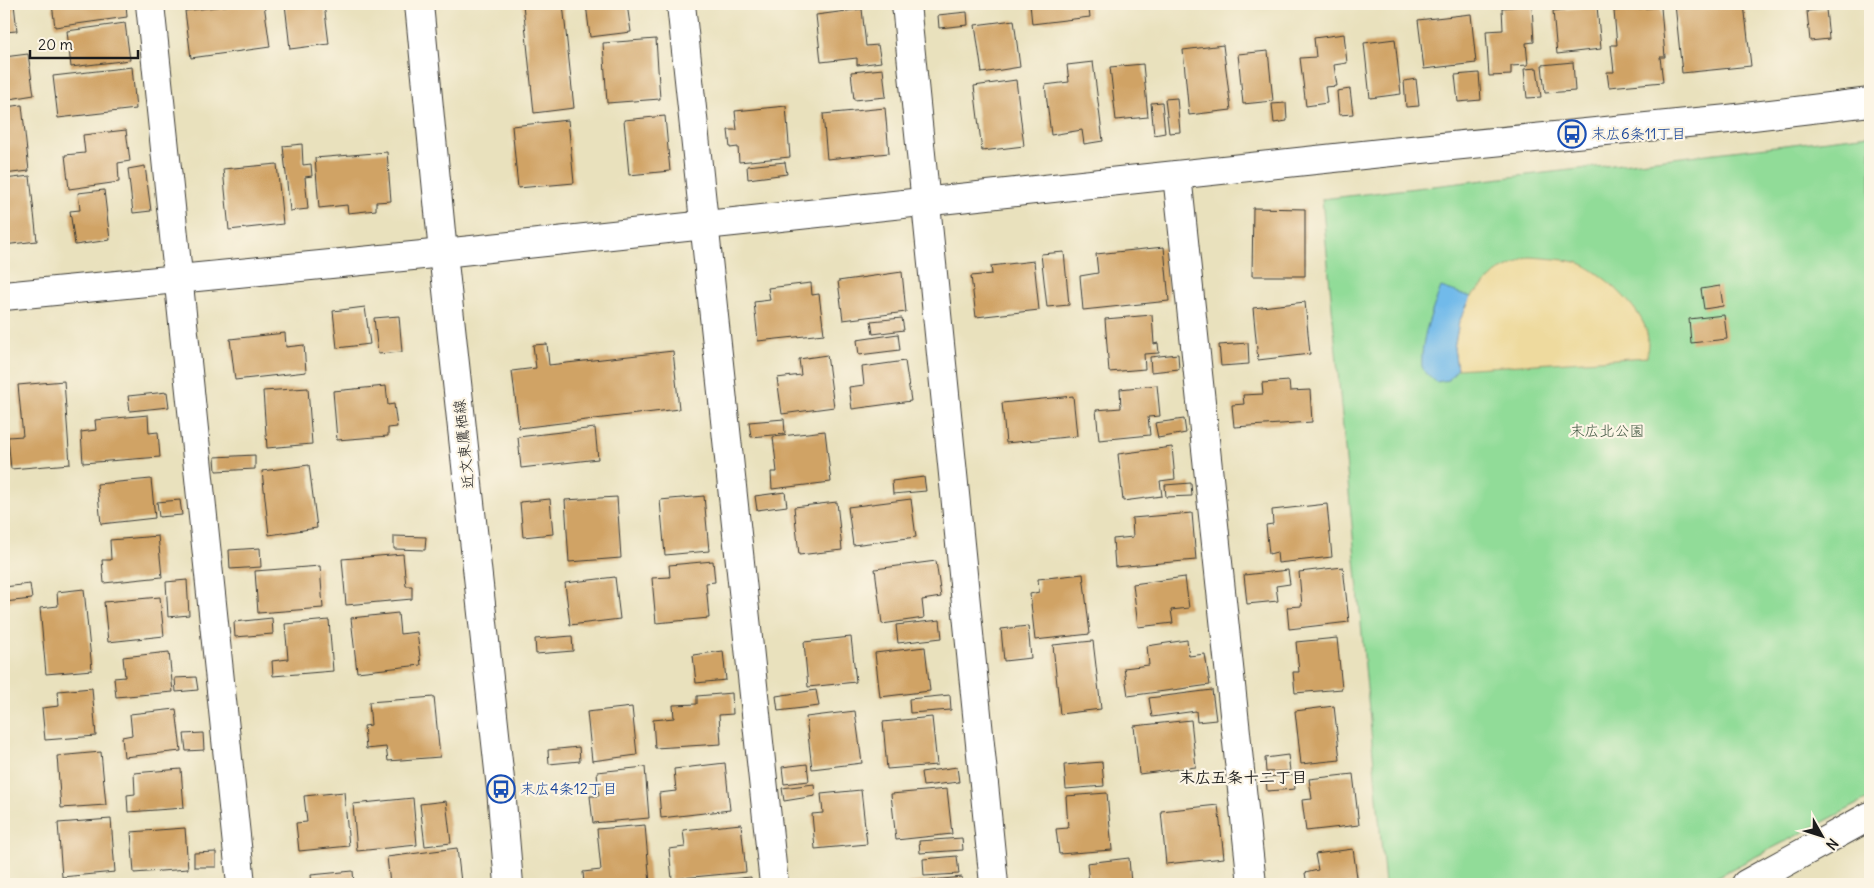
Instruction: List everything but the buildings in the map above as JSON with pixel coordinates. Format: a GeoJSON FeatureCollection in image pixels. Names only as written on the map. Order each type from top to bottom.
{"type":"FeatureCollection","features":[{"type":"Feature","properties":{"kind":"street"},"geometry":{"type":"LineString","coordinates":[[150,4],[241,884]]}},
{"type":"Feature","properties":{"kind":"street","name":"近文東鷹栖線"},"geometry":{"type":"LineString","coordinates":[[419,4],[443,253],[510,884]]}},
{"type":"Feature","properties":{"kind":"street"},"geometry":{"type":"LineString","coordinates":[[681,4],[774,884]]}},
{"type":"Feature","properties":{"kind":"street"},"geometry":{"type":"LineString","coordinates":[[906,4],[994,884]]}},
{"type":"Feature","properties":{"kind":"street"},"geometry":{"type":"LineString","coordinates":[[4,296],[443,253],[1400,151],[1738,118],[1870,102]]}},
{"type":"Feature","properties":{"kind":"street"},"geometry":{"type":"LineString","coordinates":[[1177,175],[1250,884]]}},
{"type":"Feature","properties":{"kind":"street"},"geometry":{"type":"LineString","coordinates":[[1746,884],[1870,816]]}},
{"type":"Feature","properties":{"kind":"green space","name":"末広北公園"},"geometry":{"type":"Polygon","coordinates":[[[1870,135],[1870,798],[1716,877],[1697,884],[1385,884],[1322,199],[1870,135]]]}},
{"type":"Feature","properties":{"kind":"sand"},"geometry":{"type":"Polygon","coordinates":[[[1529,257],[1576,262],[1596,272],[1619,291],[1638,313],[1644,324],[1648,340],[1647,357],[1457,369],[1454,348],[1459,322],[1471,297],[1496,273],[1529,257]]]}},
{"type":"Feature","properties":{"kind":"water"},"geometry":{"type":"Polygon","coordinates":[[[1441,287],[1471,297],[1459,322],[1454,348],[1457,369],[1449,380],[1436,382],[1422,369],[1422,358],[1427,327],[1441,287]]]}},
{"type":"Feature","properties":{"kind":"place","name":"末広6条11丁目"},"geometry":{"type":"Point","coordinates":[1572,134]}},
{"type":"Feature","properties":{"kind":"place","name":"末広4条12丁目"},"geometry":{"type":"Point","coordinates":[501,789]}},
{"type":"Feature","properties":{"kind":"district","name":"末広五条十二丁目"},"geometry":{"type":"Point","coordinates":[1243,777]}}]}
